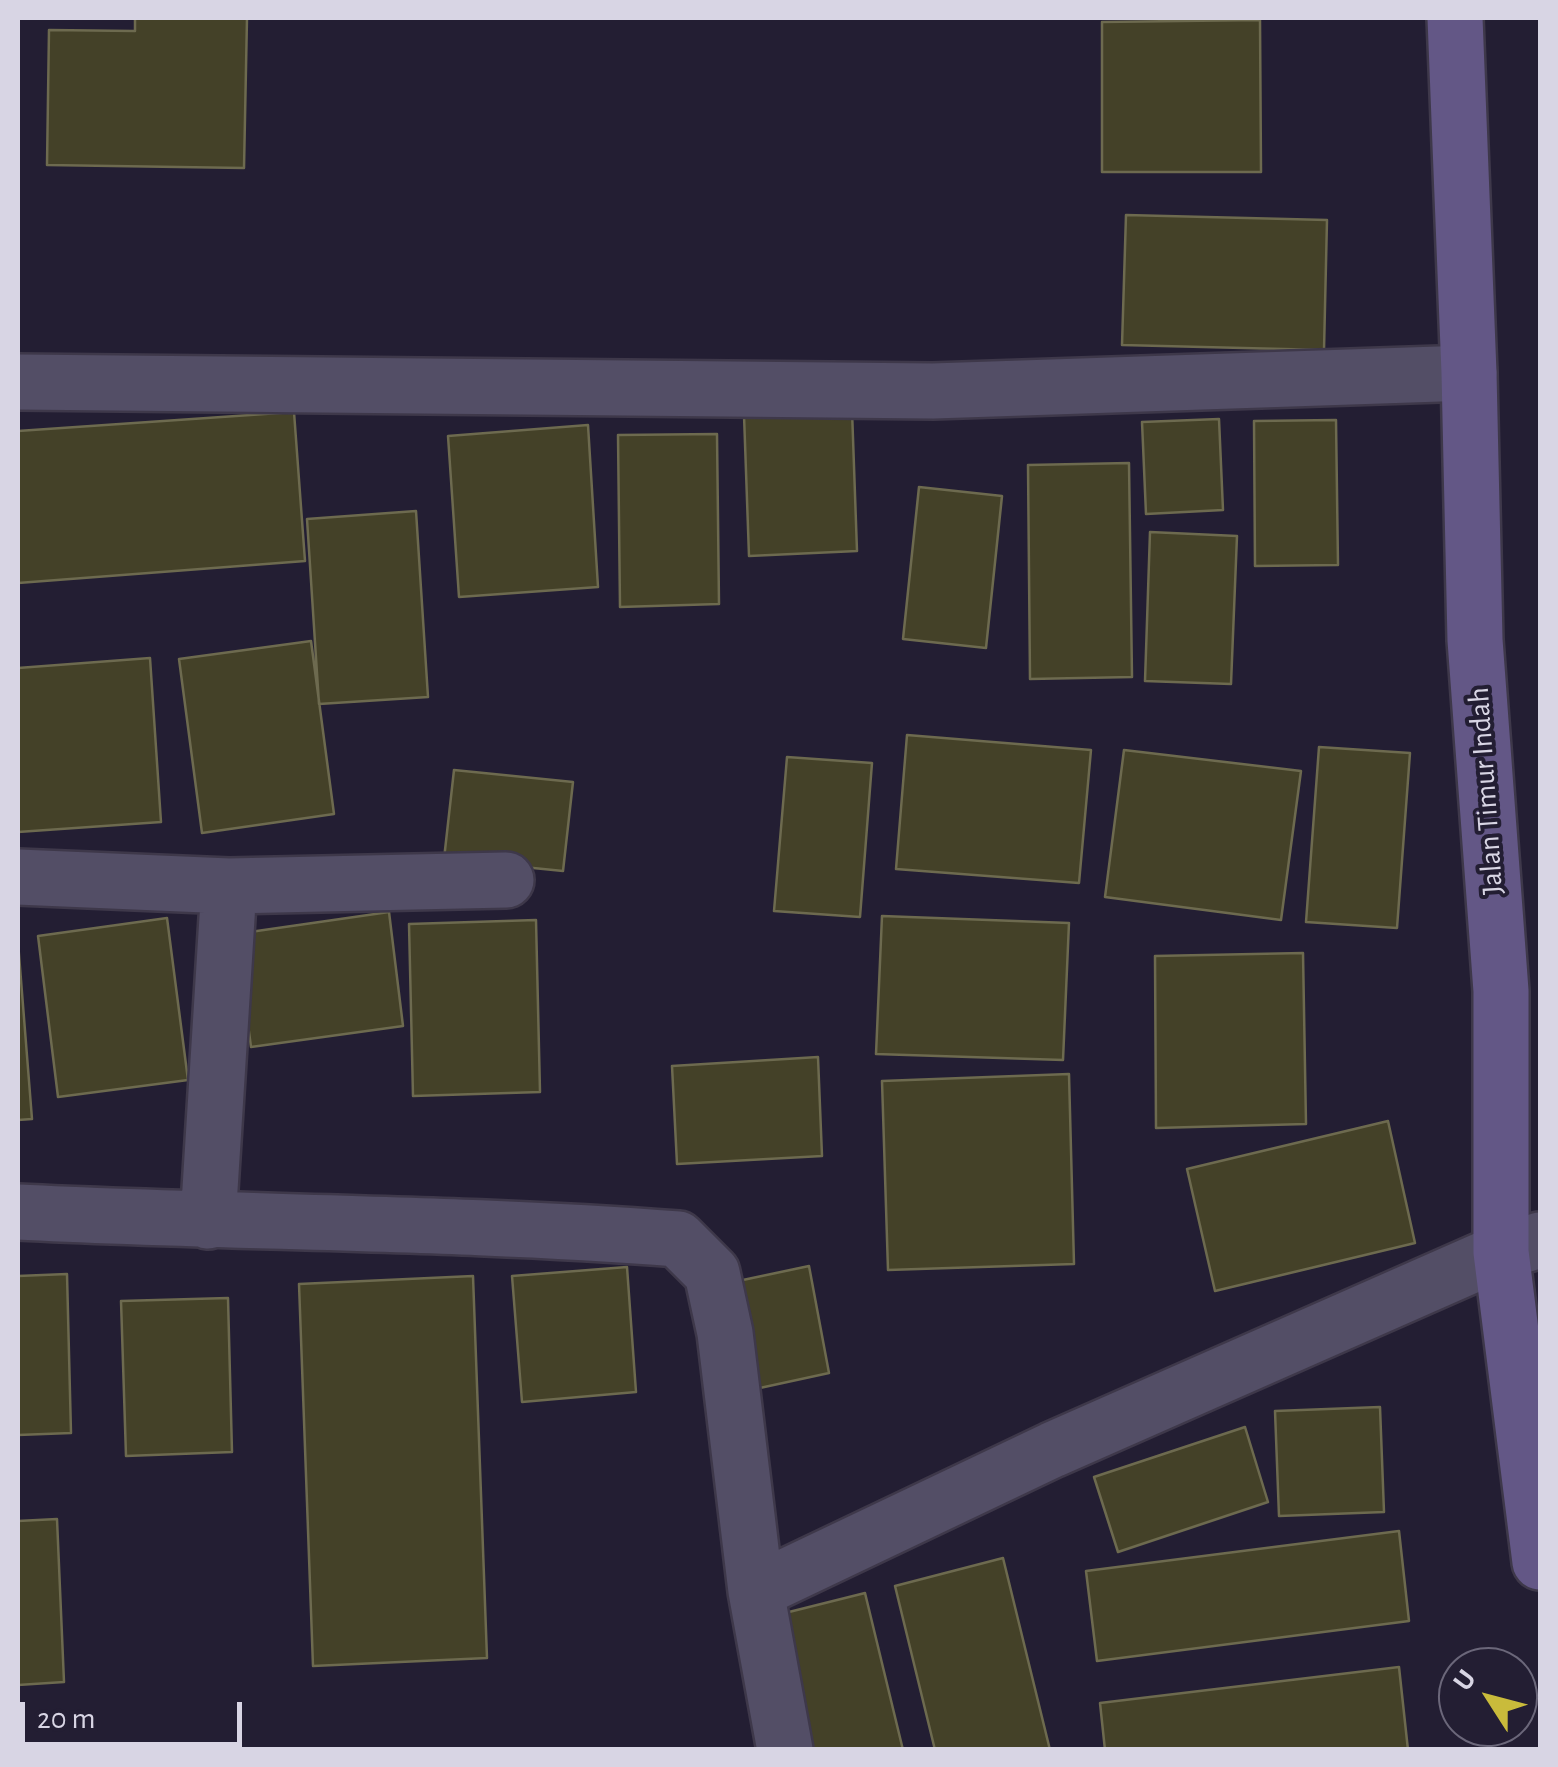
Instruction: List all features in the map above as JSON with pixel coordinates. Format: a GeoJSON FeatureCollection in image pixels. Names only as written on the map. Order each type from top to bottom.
{"type":"FeatureCollection","features":[{"type":"Feature","properties":{"kind":"street","name":"Jalan Timur Indah"},"geometry":{"type":"LineString","coordinates":[[1455,18],[1469,374],[1474,640],[1521,1246],[1540,1562]]}},
{"type":"Feature","properties":{"kind":"street"},"geometry":{"type":"LineString","coordinates":[[18,382],[933,391],[1469,374]]}},
{"type":"Feature","properties":{"kind":"street"},"geometry":{"type":"LineString","coordinates":[[18,876],[229,886],[506,880]]}},
{"type":"Feature","properties":{"kind":"street"},"geometry":{"type":"LineString","coordinates":[[208,1221],[229,886]]}},
{"type":"Feature","properties":{"kind":"street"},"geometry":{"type":"LineString","coordinates":[[18,1212],[572,1231],[678,1239],[712,1273],[725,1333],[778,1748]]}},
{"type":"Feature","properties":{"kind":"street"},"geometry":{"type":"LineString","coordinates":[[756,1590],[1052,1450],[1521,1246]]}},
{"type":"Feature","properties":{"kind":"building"},"geometry":{"type":"Polygon","coordinates":[[[135,18],[247,18],[244,168],[47,165],[49,30],[135,31],[135,18]]]}},
{"type":"Feature","properties":{"kind":"building"},"geometry":{"type":"Polygon","coordinates":[[[1260,20],[1261,172],[1102,172],[1102,22],[1260,20]]]}},
{"type":"Feature","properties":{"kind":"building"},"geometry":{"type":"Polygon","coordinates":[[[1126,215],[1327,220],[1324,350],[1122,345],[1126,215]]]}},
{"type":"Feature","properties":{"kind":"building"},"geometry":{"type":"Polygon","coordinates":[[[852,410],[857,551],[749,556],[744,415],[852,410]]]}},
{"type":"Feature","properties":{"kind":"building"},"geometry":{"type":"Polygon","coordinates":[[[294,412],[305,561],[18,583],[18,431],[294,412]]]}},
{"type":"Feature","properties":{"kind":"building"},"geometry":{"type":"Polygon","coordinates":[[[1219,419],[1223,510],[1146,514],[1142,422],[1219,419]]]}},
{"type":"Feature","properties":{"kind":"building"},"geometry":{"type":"Polygon","coordinates":[[[1336,420],[1338,565],[1255,566],[1254,421],[1336,420]]]}},
{"type":"Feature","properties":{"kind":"building"},"geometry":{"type":"Polygon","coordinates":[[[588,425],[598,587],[459,597],[448,436],[588,425]]]}},
{"type":"Feature","properties":{"kind":"building"},"geometry":{"type":"Polygon","coordinates":[[[717,434],[719,604],[620,607],[618,435],[717,434]]]}},
{"type":"Feature","properties":{"kind":"building"},"geometry":{"type":"Polygon","coordinates":[[[1129,463],[1132,677],[1030,679],[1028,465],[1129,463]]]}},
{"type":"Feature","properties":{"kind":"building"},"geometry":{"type":"Polygon","coordinates":[[[919,487],[1002,496],[986,648],[903,639],[919,487]]]}},
{"type":"Feature","properties":{"kind":"building"},"geometry":{"type":"Polygon","coordinates":[[[416,511],[428,697],[319,704],[307,519],[416,511]]]}},
{"type":"Feature","properties":{"kind":"building"},"geometry":{"type":"Polygon","coordinates":[[[1150,532],[1237,536],[1231,684],[1145,681],[1150,532]]]}},
{"type":"Feature","properties":{"kind":"building"},"geometry":{"type":"Polygon","coordinates":[[[311,641],[334,814],[202,833],[179,659],[311,641]]]}},
{"type":"Feature","properties":{"kind":"building"},"geometry":{"type":"Polygon","coordinates":[[[150,658],[161,822],[18,832],[18,668],[150,658]]]}},
{"type":"Feature","properties":{"kind":"building"},"geometry":{"type":"Polygon","coordinates":[[[907,735],[1091,750],[1079,883],[896,869],[907,735]]]}},
{"type":"Feature","properties":{"kind":"building"},"geometry":{"type":"Polygon","coordinates":[[[1319,747],[1410,753],[1397,928],[1306,922],[1319,747]]]}},
{"type":"Feature","properties":{"kind":"building"},"geometry":{"type":"Polygon","coordinates":[[[1124,750],[1301,771],[1281,920],[1105,897],[1124,750]]]}},
{"type":"Feature","properties":{"kind":"building"},"geometry":{"type":"Polygon","coordinates":[[[787,757],[872,763],[860,917],[774,911],[787,757]]]}},
{"type":"Feature","properties":{"kind":"building"},"geometry":{"type":"Polygon","coordinates":[[[454,770],[573,782],[563,871],[444,859],[454,770]]]}},
{"type":"Feature","properties":{"kind":"building"},"geometry":{"type":"Polygon","coordinates":[[[389,912],[403,1026],[251,1047],[236,934],[389,912]]]}},
{"type":"Feature","properties":{"kind":"building"},"geometry":{"type":"Polygon","coordinates":[[[882,916],[1069,923],[1063,1060],[876,1054],[882,916]]]}},
{"type":"Feature","properties":{"kind":"building"},"geometry":{"type":"Polygon","coordinates":[[[167,918],[188,1080],[58,1097],[38,936],[167,918]]]}},
{"type":"Feature","properties":{"kind":"building"},"geometry":{"type":"Polygon","coordinates":[[[536,920],[540,1092],[413,1096],[409,924],[536,920]]]}},
{"type":"Feature","properties":{"kind":"building"},"geometry":{"type":"Polygon","coordinates":[[[18,942],[32,1119],[18,1120],[18,942]]]}},
{"type":"Feature","properties":{"kind":"building"},"geometry":{"type":"Polygon","coordinates":[[[1303,953],[1306,1124],[1156,1128],[1155,956],[1303,953]]]}},
{"type":"Feature","properties":{"kind":"building"},"geometry":{"type":"Polygon","coordinates":[[[818,1057],[822,1156],[677,1164],[672,1066],[818,1057]]]}},
{"type":"Feature","properties":{"kind":"building"},"geometry":{"type":"Polygon","coordinates":[[[1069,1074],[1074,1264],[888,1270],[882,1081],[1069,1074]]]}},
{"type":"Feature","properties":{"kind":"building"},"geometry":{"type":"Polygon","coordinates":[[[1388,1121],[1415,1243],[1215,1291],[1187,1169],[1388,1121]]]}},
{"type":"Feature","properties":{"kind":"building"},"geometry":{"type":"Polygon","coordinates":[[[809,1266],[829,1373],[746,1391],[724,1284],[809,1266]]]}},
{"type":"Feature","properties":{"kind":"building"},"geometry":{"type":"Polygon","coordinates":[[[627,1267],[636,1392],[522,1402],[512,1276],[627,1267]]]}},
{"type":"Feature","properties":{"kind":"building"},"geometry":{"type":"Polygon","coordinates":[[[67,1274],[71,1433],[18,1435],[18,1276],[67,1274]]]}},
{"type":"Feature","properties":{"kind":"building"},"geometry":{"type":"Polygon","coordinates":[[[473,1276],[487,1658],[313,1666],[299,1284],[473,1276]]]}},
{"type":"Feature","properties":{"kind":"building"},"geometry":{"type":"Polygon","coordinates":[[[228,1298],[232,1452],[126,1456],[121,1301],[228,1298]]]}},
{"type":"Feature","properties":{"kind":"building"},"geometry":{"type":"Polygon","coordinates":[[[1380,1407],[1384,1512],[1279,1516],[1275,1411],[1380,1407]]]}},
{"type":"Feature","properties":{"kind":"building"},"geometry":{"type":"Polygon","coordinates":[[[1245,1427],[1268,1502],[1118,1552],[1094,1477],[1245,1427]]]}},
{"type":"Feature","properties":{"kind":"building"},"geometry":{"type":"Polygon","coordinates":[[[57,1519],[64,1682],[18,1685],[18,1521],[57,1519]]]}},
{"type":"Feature","properties":{"kind":"building"},"geometry":{"type":"Polygon","coordinates":[[[1399,1531],[1409,1621],[1097,1661],[1086,1571],[1399,1531]]]}},
{"type":"Feature","properties":{"kind":"building"},"geometry":{"type":"Polygon","coordinates":[[[1003,1558],[1050,1750],[935,1750],[895,1586],[1003,1558]]]}},
{"type":"Feature","properties":{"kind":"building"},"geometry":{"type":"Polygon","coordinates":[[[865,1593],[903,1750],[809,1750],[777,1615],[865,1593]]]}},
{"type":"Feature","properties":{"kind":"building"},"geometry":{"type":"Polygon","coordinates":[[[1399,1667],[1408,1750],[1105,1750],[1100,1703],[1399,1667]]]}}]}
